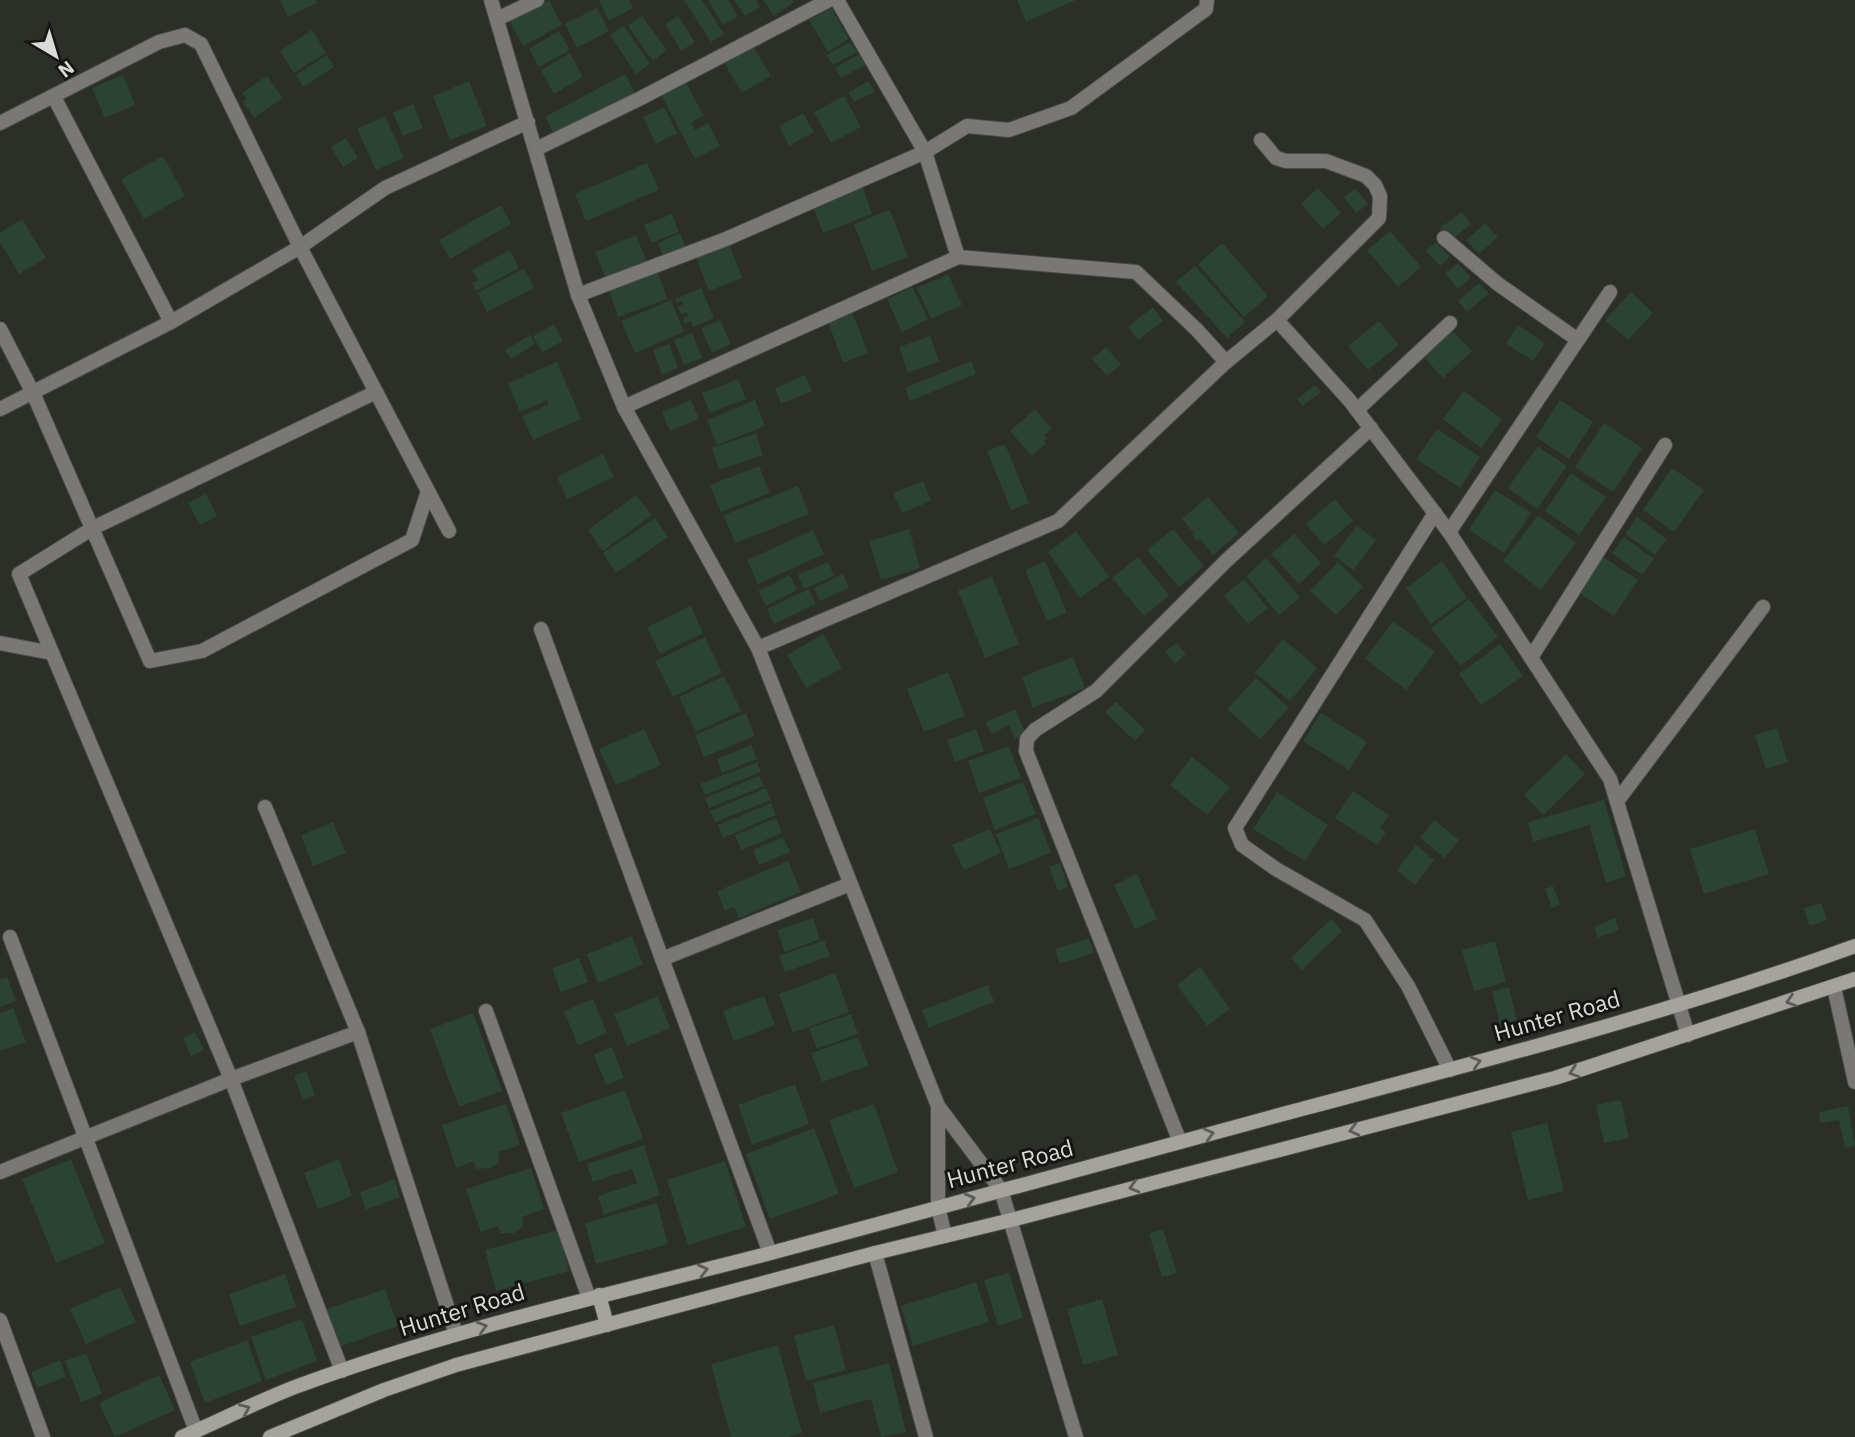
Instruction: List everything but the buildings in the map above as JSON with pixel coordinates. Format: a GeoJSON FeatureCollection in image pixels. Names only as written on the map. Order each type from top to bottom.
{"type":"FeatureCollection","features":[{"type":"Feature","properties":{"kind":"main road","name":"Hunter Road"},"geometry":{"type":"LineString","coordinates":[[182,1437],[290,1389],[456,1334],[1450,1070],[1764,979],[1855,946]]}},
{"type":"Feature","properties":{"kind":"main road"},"geometry":{"type":"LineString","coordinates":[[270,1437],[384,1390],[456,1365],[875,1253],[1555,1078],[1855,979]]}},
{"type":"Feature","properties":{"kind":"main road"},"geometry":{"type":"LineString","coordinates":[[594,1297],[607,1325]]}},
{"type":"Feature","properties":{"kind":"street"},"geometry":{"type":"LineString","coordinates":[[491,0],[578,295],[624,407],[758,648],[937,1106],[1001,1190],[1076,1437]]}},
{"type":"Feature","properties":{"kind":"street"},"geometry":{"type":"LineString","coordinates":[[497,19],[537,0]]}},
{"type":"Feature","properties":{"kind":"street"},"geometry":{"type":"LineString","coordinates":[[536,149],[639,99],[829,0]]}},
{"type":"Feature","properties":{"kind":"street"},"geometry":{"type":"LineString","coordinates":[[837,0],[925,152],[958,257]]}},
{"type":"Feature","properties":{"kind":"street"},"geometry":{"type":"LineString","coordinates":[[578,295],[726,239],[925,152],[967,126],[1009,130],[1071,108],[1206,9],[1207,0]]}},
{"type":"Feature","properties":{"kind":"street"},"geometry":{"type":"LineString","coordinates":[[0,123],[159,42],[185,35],[201,44],[300,247],[449,531]]}},
{"type":"Feature","properties":{"kind":"street"},"geometry":{"type":"LineString","coordinates":[[54,97],[171,322]]}},
{"type":"Feature","properties":{"kind":"street"},"geometry":{"type":"LineString","coordinates":[[0,409],[171,322],[300,247],[385,188],[528,122]]}},
{"type":"Feature","properties":{"kind":"street"},"geometry":{"type":"LineString","coordinates":[[758,648],[1058,521],[1226,362],[1278,320],[1379,218],[1380,197],[1375,185],[1366,176],[1326,161],[1286,161],[1276,158],[1261,140]]}},
{"type":"Feature","properties":{"kind":"street"},"geometry":{"type":"LineString","coordinates":[[1444,238],[1498,284],[1578,340]]}},
{"type":"Feature","properties":{"kind":"street"},"geometry":{"type":"LineString","coordinates":[[624,407],[958,257],[1136,272],[1197,330],[1226,362]]}},
{"type":"Feature","properties":{"kind":"street"},"geometry":{"type":"LineString","coordinates":[[1449,532],[1610,292]]}},
{"type":"Feature","properties":{"kind":"street"},"geometry":{"type":"LineString","coordinates":[[1278,320],[1357,410],[1436,513],[1610,779],[1688,1035]]}},
{"type":"Feature","properties":{"kind":"street"},"geometry":{"type":"LineString","coordinates":[[1357,410],[1450,323]]}},
{"type":"Feature","properties":{"kind":"street"},"geometry":{"type":"LineString","coordinates":[[0,329],[33,393],[150,661],[202,651],[412,540],[428,491]]}},
{"type":"Feature","properties":{"kind":"street"},"geometry":{"type":"LineString","coordinates":[[342,1371],[231,1079],[19,574],[93,528],[376,392]]}},
{"type":"Feature","properties":{"kind":"street"},"geometry":{"type":"LineString","coordinates":[[1180,1142],[1026,751],[1027,739],[1035,730],[1096,691],[1226,561],[1371,428]]}},
{"type":"Feature","properties":{"kind":"street"},"geometry":{"type":"LineString","coordinates":[[1532,656],[1665,445]]}},
{"type":"Feature","properties":{"kind":"street"},"geometry":{"type":"LineString","coordinates":[[1436,513],[1235,828],[1242,845],[1365,920],[1408,986],[1450,1070]]}},
{"type":"Feature","properties":{"kind":"street"},"geometry":{"type":"LineString","coordinates":[[1618,800],[1763,607]]}},
{"type":"Feature","properties":{"kind":"street"},"geometry":{"type":"LineString","coordinates":[[541,629],[769,1253]]}},
{"type":"Feature","properties":{"kind":"street"},"geometry":{"type":"LineString","coordinates":[[0,643],[52,653]]}},
{"type":"Feature","properties":{"kind":"street"},"geometry":{"type":"LineString","coordinates":[[265,807],[358,1032],[456,1334]]}},
{"type":"Feature","properties":{"kind":"street"},"geometry":{"type":"LineString","coordinates":[[662,959],[850,884]]}},
{"type":"Feature","properties":{"kind":"street"},"geometry":{"type":"LineString","coordinates":[[10,937],[196,1431]]}},
{"type":"Feature","properties":{"kind":"street"},"geometry":{"type":"LineString","coordinates":[[1834,987],[1855,1082]]}},
{"type":"Feature","properties":{"kind":"street"},"geometry":{"type":"LineString","coordinates":[[485,1011],[594,1297]]}},
{"type":"Feature","properties":{"kind":"street"},"geometry":{"type":"LineString","coordinates":[[0,1172],[231,1079],[358,1032]]}},
{"type":"Feature","properties":{"kind":"street"},"geometry":{"type":"LineString","coordinates":[[937,1106],[938,1207],[945,1236]]}},
{"type":"Feature","properties":{"kind":"street"},"geometry":{"type":"LineString","coordinates":[[875,1253],[926,1437]]}},
{"type":"Feature","properties":{"kind":"street"},"geometry":{"type":"LineString","coordinates":[[0,1321],[43,1437]]}}]}
